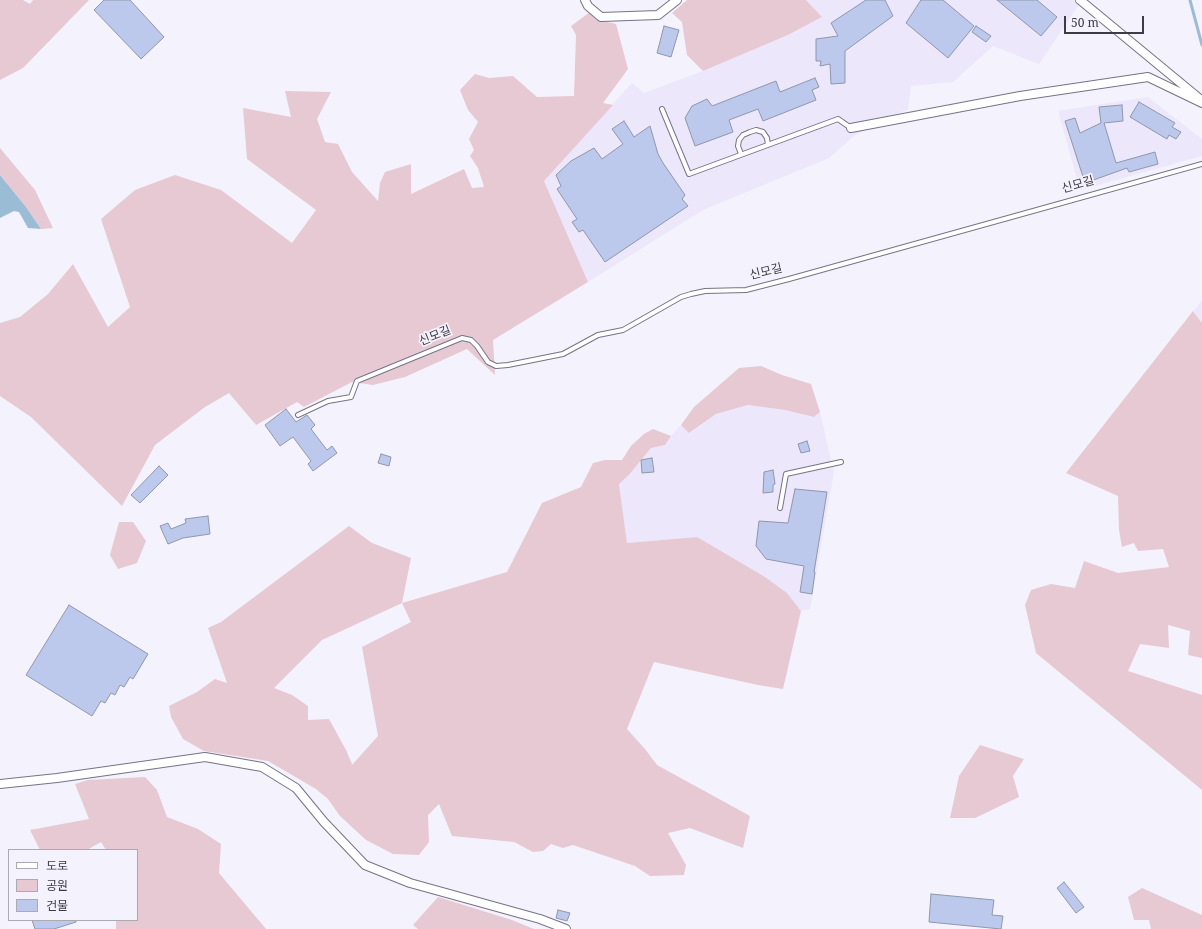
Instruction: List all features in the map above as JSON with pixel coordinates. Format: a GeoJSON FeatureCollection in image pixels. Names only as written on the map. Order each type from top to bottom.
{"type":"FeatureCollection","features":[{"type":"Feature","properties":{"kind":"street"},"geometry":{"type":"LineString","coordinates":[[585,0],[588,6],[601,17],[658,14],[677,0]]}},
{"type":"Feature","properties":{"kind":"street"},"geometry":{"type":"LineString","coordinates":[[1080,0],[1202,102]]}},
{"type":"Feature","properties":{"kind":"street"},"geometry":{"type":"LineString","coordinates":[[851,128],[1020,96],[1148,77],[1202,102]]}},
{"type":"Feature","properties":{"kind":"street"},"geometry":{"type":"LineString","coordinates":[[0,784],[57,778],[205,757],[262,767],[296,788],[324,822],[365,865],[410,883],[540,919],[566,929]]}},
{"type":"Feature","properties":{"kind":"lane"},"geometry":{"type":"LineString","coordinates":[[662,109],[688,174],[838,119],[851,128]]}},
{"type":"Feature","properties":{"kind":"lane"},"geometry":{"type":"LineString","coordinates":[[741,154],[738,146],[739,140],[743,135],[756,130],[763,132],[767,138],[768,145]]}},
{"type":"Feature","properties":{"kind":"lane","name":"신모길"},"geometry":{"type":"LineString","coordinates":[[298,415],[328,401],[351,397],[357,381],[462,338],[471,340],[488,362],[496,366],[523,363],[563,354],[598,335],[623,330],[691,294],[705,291],[746,290],[1202,164]]}},
{"type":"Feature","properties":{"kind":"lane"},"geometry":{"type":"LineString","coordinates":[[780,508],[786,474],[841,462]]}},
{"type":"Feature","properties":{"kind":"shaded area"},"geometry":{"type":"Polygon","coordinates":[[[806,0],[1082,0],[1039,64],[993,46],[953,82],[911,86],[908,109],[854,136],[829,158],[703,210],[588,282],[544,181],[632,83],[644,93],[703,71],[788,35],[822,17],[806,0]]]}},
{"type":"Feature","properties":{"kind":"shaded area"},"geometry":{"type":"Polygon","coordinates":[[[1148,97],[1202,139],[1202,156],[1080,190],[1058,111],[1148,97]]]}},
{"type":"Feature","properties":{"kind":"shaded area"},"geometry":{"type":"Polygon","coordinates":[[[1202,300],[1202,323],[1194,311],[1202,300]]]}},
{"type":"Feature","properties":{"kind":"shaded area"},"geometry":{"type":"Polygon","coordinates":[[[748,405],[785,410],[814,417],[820,412],[834,472],[810,609],[801,611],[787,593],[697,537],[627,543],[619,484],[629,475],[651,448],[665,445],[681,425],[690,433],[716,414],[748,405]]]}},
{"type":"Feature","properties":{"kind":"green space"},"geometry":{"type":"Polygon","coordinates":[[[0,0],[23,0],[30,4],[33,0],[89,0],[23,68],[0,80],[0,0]]]}},
{"type":"Feature","properties":{"kind":"green space"},"geometry":{"type":"Polygon","coordinates":[[[687,0],[806,0],[822,17],[788,35],[703,71],[687,55],[682,22],[672,13],[687,0]]]}},
{"type":"Feature","properties":{"kind":"green space"},"geometry":{"type":"Polygon","coordinates":[[[590,12],[595,19],[616,24],[628,69],[603,103],[613,105],[544,181],[588,282],[493,340],[495,375],[467,349],[405,377],[373,385],[352,382],[304,407],[297,402],[256,425],[229,393],[205,407],[155,445],[122,506],[31,417],[0,396],[0,323],[20,317],[48,294],[73,264],[108,327],[130,307],[101,219],[135,190],[175,175],[221,190],[292,243],[316,210],[247,159],[243,108],[291,117],[285,91],[331,92],[317,119],[325,142],[338,144],[352,172],[378,201],[380,183],[385,172],[411,164],[411,194],[464,169],[472,188],[484,187],[478,168],[470,156],[474,150],[469,139],[478,122],[468,110],[460,90],[475,74],[489,78],[513,76],[537,97],[574,96],[576,35],[571,26],[590,12]]]}},
{"type":"Feature","properties":{"kind":"green space"},"geometry":{"type":"Polygon","coordinates":[[[0,148],[35,190],[53,228],[41,229],[26,207],[0,175],[0,148]]]}},
{"type":"Feature","properties":{"kind":"green space"},"geometry":{"type":"Polygon","coordinates":[[[1193,311],[1202,323],[1202,658],[1188,655],[1190,631],[1168,625],[1169,648],[1140,644],[1128,671],[1202,695],[1202,790],[1036,653],[1025,605],[1031,590],[1051,584],[1075,588],[1084,561],[1118,573],[1169,567],[1163,549],[1138,551],[1134,543],[1122,547],[1119,530],[1118,496],[1066,473],[1193,311]]]}},
{"type":"Feature","properties":{"kind":"green space"},"geometry":{"type":"Polygon","coordinates":[[[761,366],[782,375],[811,384],[820,412],[814,417],[785,410],[748,405],[716,414],[689,433],[681,425],[694,407],[739,368],[761,366]]]}},
{"type":"Feature","properties":{"kind":"green space"},"geometry":{"type":"Polygon","coordinates":[[[653,429],[671,436],[665,445],[651,448],[629,475],[619,484],[627,543],[697,537],[765,577],[787,593],[801,611],[783,689],[758,685],[654,662],[627,729],[657,765],[750,816],[743,848],[690,828],[668,833],[686,865],[684,875],[650,876],[635,866],[573,845],[563,848],[551,844],[543,851],[533,852],[514,842],[452,836],[439,804],[428,815],[429,842],[419,855],[393,854],[366,840],[340,816],[328,799],[316,789],[268,761],[204,751],[183,739],[171,717],[169,706],[197,692],[215,679],[227,683],[208,628],[221,622],[349,526],[372,543],[411,558],[402,603],[507,572],[542,503],[581,487],[593,463],[605,460],[622,460],[631,446],[644,434],[653,429]],[[402,603],[322,640],[274,688],[292,695],[308,706],[308,720],[329,719],[346,750],[352,764],[351,766],[378,736],[362,647],[411,622],[402,603]]]}},
{"type":"Feature","properties":{"kind":"green space"},"geometry":{"type":"Polygon","coordinates":[[[119,522],[133,522],[146,541],[137,563],[118,569],[110,555],[119,522]]]}},
{"type":"Feature","properties":{"kind":"green space"},"geometry":{"type":"Polygon","coordinates":[[[980,745],[1024,759],[1013,776],[1019,797],[975,818],[950,818],[959,776],[980,745]]]}},
{"type":"Feature","properties":{"kind":"green space"},"geometry":{"type":"Polygon","coordinates":[[[145,777],[157,790],[167,817],[198,829],[221,844],[219,873],[266,929],[116,929],[116,921],[138,921],[138,849],[105,849],[101,842],[89,849],[40,849],[30,830],[89,819],[75,784],[88,780],[145,777]]]}},
{"type":"Feature","properties":{"kind":"green space"},"geometry":{"type":"Polygon","coordinates":[[[1142,888],[1202,915],[1202,929],[1151,929],[1149,920],[1134,920],[1128,897],[1142,888]]]}},
{"type":"Feature","properties":{"kind":"green space"},"geometry":{"type":"Polygon","coordinates":[[[438,897],[512,920],[534,929],[418,929],[413,925],[438,897]]]}},
{"type":"Feature","properties":{"kind":"water"},"geometry":{"type":"Polygon","coordinates":[[[0,175],[26,207],[41,229],[28,228],[19,212],[14,211],[0,218],[0,175]]]}},
{"type":"Feature","properties":{"kind":"building"},"geometry":{"type":"Polygon","coordinates":[[[104,0],[130,0],[164,37],[141,59],[94,10],[104,0]]]}},
{"type":"Feature","properties":{"kind":"building"},"geometry":{"type":"Polygon","coordinates":[[[866,0],[885,0],[893,16],[845,51],[845,83],[831,84],[830,64],[820,66],[821,61],[816,61],[816,39],[838,36],[831,23],[866,0]]]}},
{"type":"Feature","properties":{"kind":"building"},"geometry":{"type":"Polygon","coordinates":[[[921,0],[943,0],[974,26],[948,58],[906,23],[921,0]]]}},
{"type":"Feature","properties":{"kind":"building"},"geometry":{"type":"Polygon","coordinates":[[[997,0],[1037,0],[1057,17],[1041,36],[997,0]]]}},
{"type":"Feature","properties":{"kind":"building"},"geometry":{"type":"Polygon","coordinates":[[[664,26],[679,30],[671,57],[657,53],[664,26]]]}},
{"type":"Feature","properties":{"kind":"building"},"geometry":{"type":"Polygon","coordinates":[[[976,26],[991,36],[986,42],[972,32],[976,26]]]}},
{"type":"Feature","properties":{"kind":"building"},"geometry":{"type":"Polygon","coordinates":[[[815,78],[819,87],[812,90],[816,100],[763,121],[758,109],[729,120],[733,132],[695,146],[685,118],[692,106],[707,99],[712,106],[776,81],[780,92],[815,78]]]}},
{"type":"Feature","properties":{"kind":"building"},"geometry":{"type":"Polygon","coordinates":[[[1139,102],[1175,123],[1172,127],[1181,132],[1176,139],[1169,135],[1167,139],[1130,117],[1139,102]]]}},
{"type":"Feature","properties":{"kind":"building"},"geometry":{"type":"Polygon","coordinates":[[[1122,105],[1123,121],[1104,123],[1116,163],[1155,152],[1158,164],[1129,172],[1127,168],[1085,183],[1065,121],[1075,118],[1080,133],[1101,123],[1099,107],[1122,105]]]}},
{"type":"Feature","properties":{"kind":"building"},"geometry":{"type":"Polygon","coordinates":[[[624,121],[634,137],[650,126],[658,154],[685,195],[682,199],[688,206],[605,262],[583,230],[579,232],[572,222],[577,219],[557,189],[561,186],[556,175],[571,161],[594,148],[602,159],[623,144],[612,129],[624,121]]]}},
{"type":"Feature","properties":{"kind":"building"},"geometry":{"type":"Polygon","coordinates":[[[286,409],[296,422],[307,415],[315,425],[311,429],[327,450],[332,446],[337,453],[313,471],[308,464],[311,461],[293,437],[280,446],[265,425],[286,409]]]}},
{"type":"Feature","properties":{"kind":"building"},"geometry":{"type":"Polygon","coordinates":[[[807,441],[810,451],[801,453],[798,444],[807,441]]]}},
{"type":"Feature","properties":{"kind":"building"},"geometry":{"type":"Polygon","coordinates":[[[381,454],[391,457],[389,466],[378,463],[381,454]]]}},
{"type":"Feature","properties":{"kind":"building"},"geometry":{"type":"Polygon","coordinates":[[[652,458],[654,472],[642,473],[641,460],[652,458]]]}},
{"type":"Feature","properties":{"kind":"building"},"geometry":{"type":"Polygon","coordinates":[[[159,466],[168,475],[140,503],[131,495],[159,466]]]}},
{"type":"Feature","properties":{"kind":"building"},"geometry":{"type":"Polygon","coordinates":[[[773,470],[775,484],[773,485],[773,492],[763,493],[764,472],[773,470]]]}},
{"type":"Feature","properties":{"kind":"building"},"geometry":{"type":"Polygon","coordinates":[[[795,489],[827,492],[814,572],[812,594],[800,592],[804,566],[766,559],[756,546],[759,521],[788,523],[795,489]]]}},
{"type":"Feature","properties":{"kind":"building"},"geometry":{"type":"Polygon","coordinates":[[[208,516],[210,534],[183,538],[168,544],[160,526],[168,523],[171,529],[186,523],[185,519],[208,516]]]}},
{"type":"Feature","properties":{"kind":"building"},"geometry":{"type":"Polygon","coordinates":[[[69,605],[148,654],[133,679],[130,677],[124,687],[120,685],[115,695],[111,693],[105,703],[101,701],[92,716],[26,675],[69,605]]]}},
{"type":"Feature","properties":{"kind":"building"},"geometry":{"type":"Polygon","coordinates":[[[1064,882],[1084,907],[1076,913],[1057,888],[1064,882]]]}},
{"type":"Feature","properties":{"kind":"building"},"geometry":{"type":"Polygon","coordinates":[[[931,894],[994,900],[992,915],[1003,916],[1001,929],[929,922],[931,894]]]}},
{"type":"Feature","properties":{"kind":"building"},"geometry":{"type":"Polygon","coordinates":[[[558,910],[570,913],[567,921],[556,918],[558,910]]]}},
{"type":"Feature","properties":{"kind":"building"},"geometry":{"type":"Polygon","coordinates":[[[32,921],[76,921],[54,929],[35,929],[32,921]]]}},
{"type":"Feature","properties":{"kind":"waterway"},"geometry":{"type":"LineString","coordinates":[[1190,0],[1202,45]]}}]}
